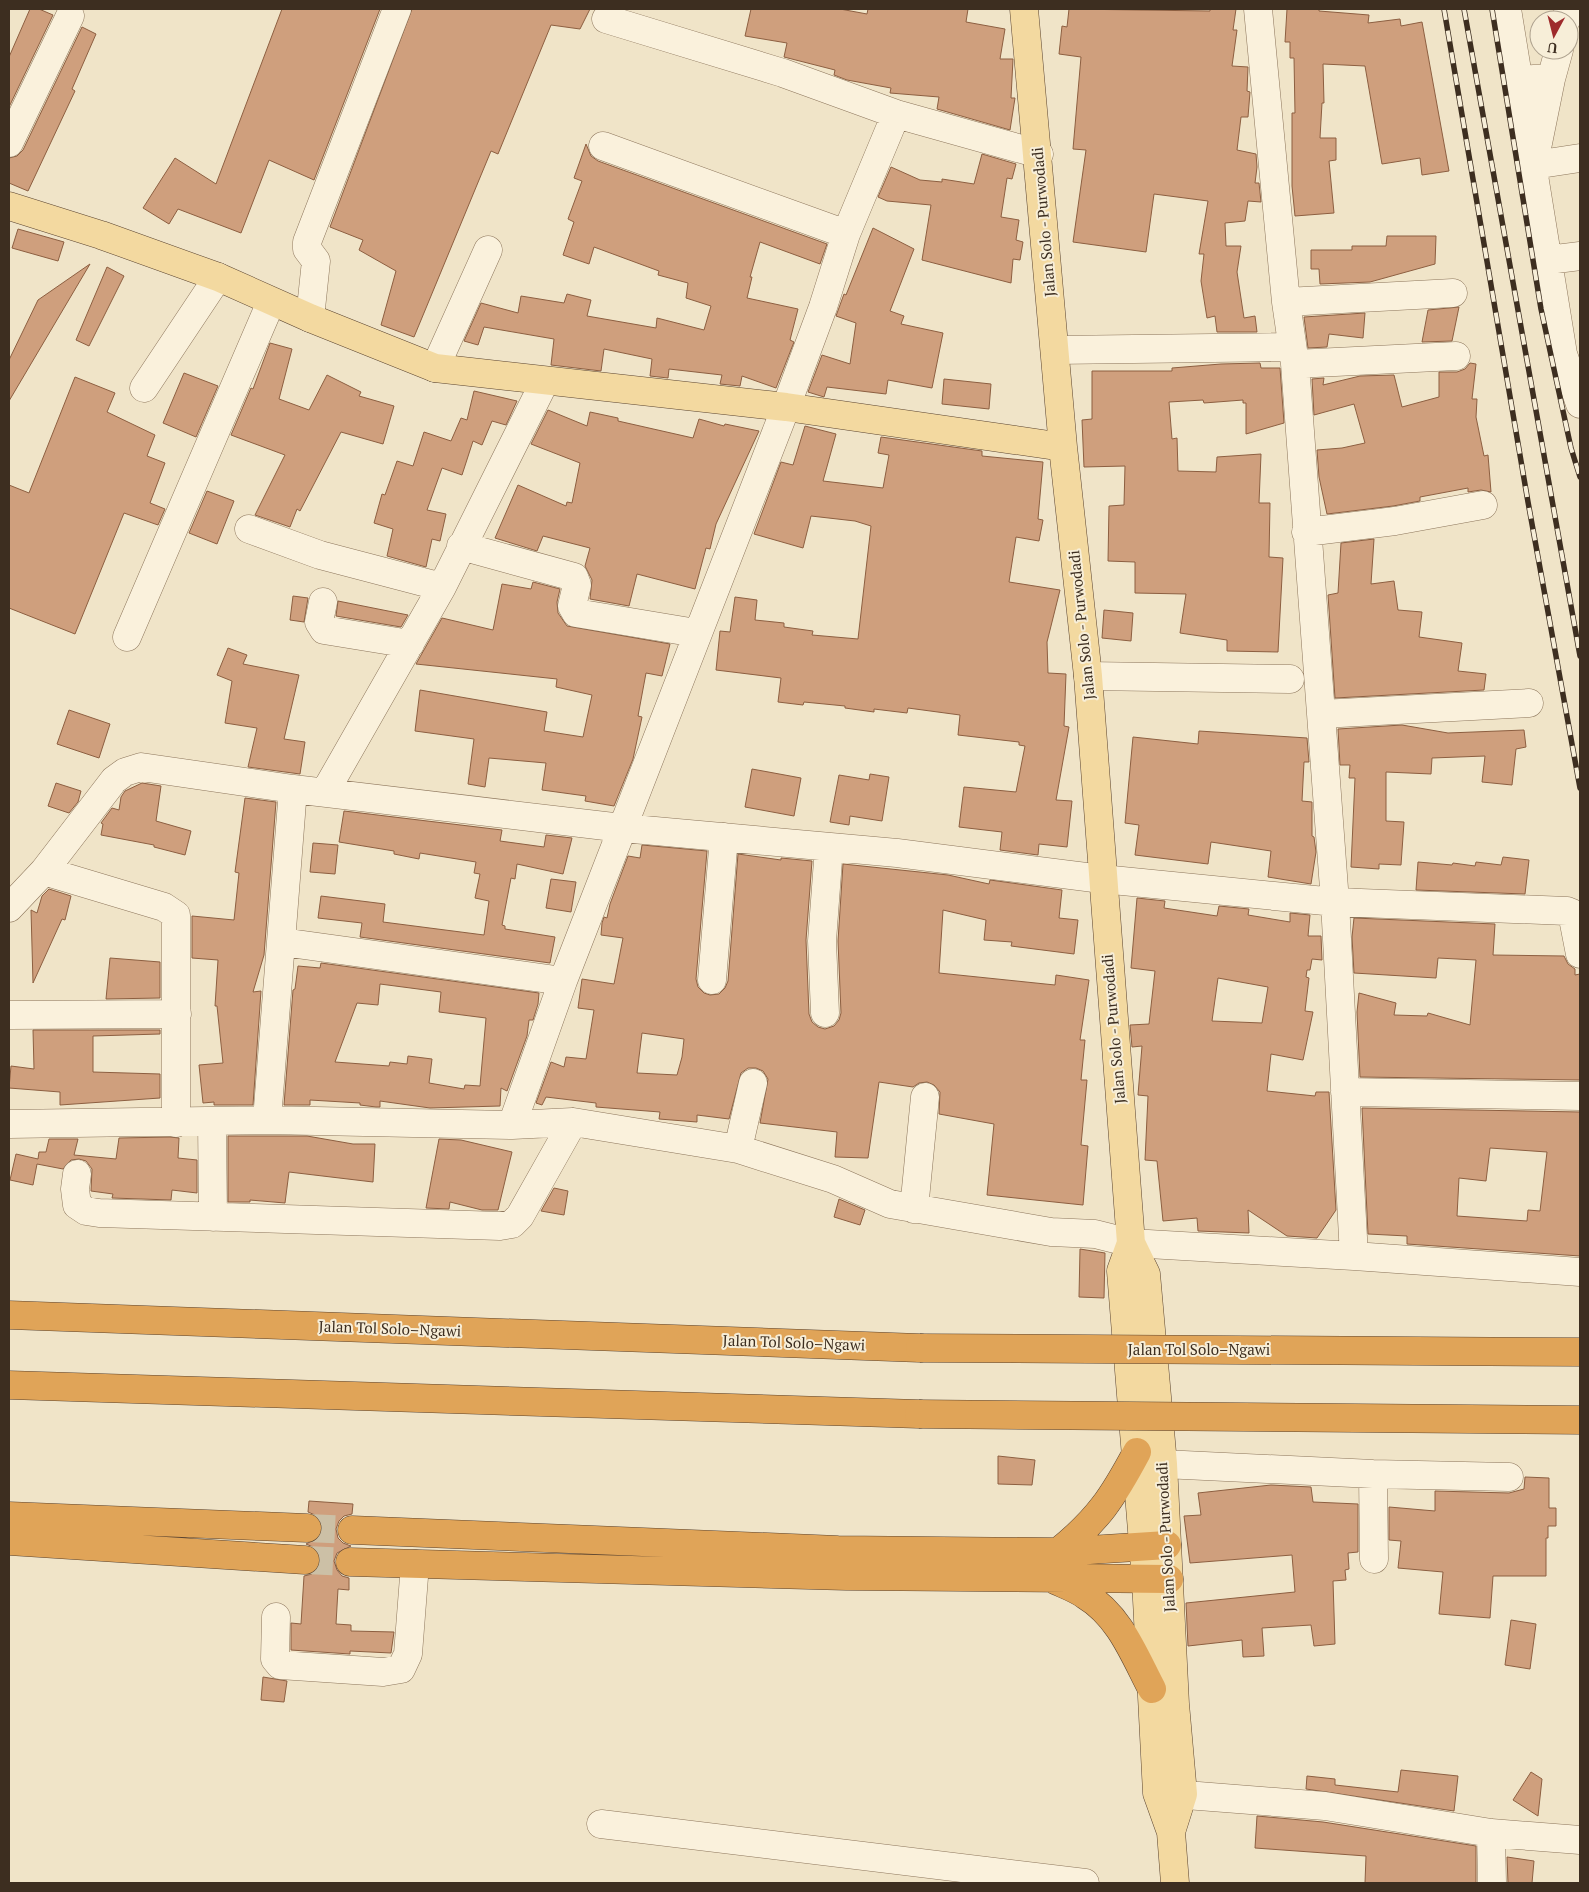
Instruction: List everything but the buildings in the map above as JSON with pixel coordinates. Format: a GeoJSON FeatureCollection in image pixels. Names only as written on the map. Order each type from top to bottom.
{"type":"FeatureCollection","features":[{"type":"Feature","properties":{"kind":"highway","name":"Jalan Tol Solo–Ngawi"},"geometry":{"type":"LineString","coordinates":[[9,1315],[920,1348],[1580,1352]]}},
{"type":"Feature","properties":{"kind":"highway"},"geometry":{"type":"LineString","coordinates":[[9,1385],[919,1414],[1580,1420]]}},
{"type":"Feature","properties":{"kind":"highway"},"geometry":{"type":"LineString","coordinates":[[1058,1552],[1080,1534],[1101,1512],[1137,1452]]}},
{"type":"Feature","properties":{"kind":"highway"},"geometry":{"type":"LineString","coordinates":[[9,1516],[307,1528]]}},
{"type":"Feature","properties":{"kind":"highway"},"geometry":{"type":"LineString","coordinates":[[352,1530],[838,1550],[1058,1552],[1155,1546]]}},
{"type":"Feature","properties":{"kind":"highway"},"geometry":{"type":"LineString","coordinates":[[9,1542],[305,1560]]}},
{"type":"Feature","properties":{"kind":"highway"},"geometry":{"type":"LineString","coordinates":[[350,1562],[1157,1580]]}},
{"type":"Feature","properties":{"kind":"highway"},"geometry":{"type":"LineString","coordinates":[[1053,1579],[1086,1595],[1108,1614],[1123,1632],[1162,1714]]}},
{"type":"Feature","properties":{"kind":"main road","name":"Jalan Solo - Purwodadi"},"geometry":{"type":"LineString","coordinates":[[1024,9],[1039,154],[1063,447],[1088,676],[1131,1242],[1146,1274],[1163,1464],[1155,1546]]}},
{"type":"Feature","properties":{"kind":"main road"},"geometry":{"type":"LineString","coordinates":[[9,206],[101,235],[218,277],[271,302],[435,368],[786,407],[1063,447]]}},
{"type":"Feature","properties":{"kind":"main road","name":"Jalan Solo - Purwodadi"},"geometry":{"type":"LineString","coordinates":[[1131,1242],[1121,1271],[1137,1452],[1155,1546],[1162,1714],[1170,1794],[1170,1832],[1175,1883]]}},
{"type":"Feature","properties":{"kind":"street"},"geometry":{"type":"LineString","coordinates":[[310,318],[316,261],[307,249],[307,242],[397,9]]}},
{"type":"Feature","properties":{"kind":"street"},"geometry":{"type":"LineString","coordinates":[[1258,9],[1286,302],[1294,355],[1306,532],[1336,902],[1354,1256]]}},
{"type":"Feature","properties":{"kind":"street"},"geometry":{"type":"LineString","coordinates":[[1506,9],[1534,164],[1548,260],[1572,352],[1580,402]]}},
{"type":"Feature","properties":{"kind":"street"},"geometry":{"type":"LineString","coordinates":[[9,143],[70,16]]}},
{"type":"Feature","properties":{"kind":"street"},"geometry":{"type":"LineString","coordinates":[[606,19],[783,73],[896,114],[1039,154]]}},
{"type":"Feature","properties":{"kind":"street"},"geometry":{"type":"LineString","coordinates":[[1534,164],[1556,60]]}},
{"type":"Feature","properties":{"kind":"street"},"geometry":{"type":"LineString","coordinates":[[1519,78],[1551,79]]}},
{"type":"Feature","properties":{"kind":"street"},"geometry":{"type":"LineString","coordinates":[[512,1125],[563,981],[696,632],[786,407],[823,307],[846,234],[896,114]]}},
{"type":"Feature","properties":{"kind":"street"},"geometry":{"type":"LineString","coordinates":[[603,146],[846,234]]}},
{"type":"Feature","properties":{"kind":"street"},"geometry":{"type":"LineString","coordinates":[[1534,164],[1580,158]]}},
{"type":"Feature","properties":{"kind":"street"},"geometry":{"type":"LineString","coordinates":[[435,368],[488,250]]}},
{"type":"Feature","properties":{"kind":"street"},"geometry":{"type":"LineString","coordinates":[[1548,260],[1580,256]]}},
{"type":"Feature","properties":{"kind":"street"},"geometry":{"type":"LineString","coordinates":[[144,388],[218,277]]}},
{"type":"Feature","properties":{"kind":"street"},"geometry":{"type":"LineString","coordinates":[[1286,302],[1453,293]]}},
{"type":"Feature","properties":{"kind":"street"},"geometry":{"type":"LineString","coordinates":[[127,637],[271,302]]}},
{"type":"Feature","properties":{"kind":"street"},"geometry":{"type":"LineString","coordinates":[[1055,350],[1456,356]]}},
{"type":"Feature","properties":{"kind":"street"},"geometry":{"type":"LineString","coordinates":[[325,792],[442,587],[545,381]]}},
{"type":"Feature","properties":{"kind":"street"},"geometry":{"type":"LineString","coordinates":[[1306,532],[1395,521],[1483,505]]}},
{"type":"Feature","properties":{"kind":"street"},"geometry":{"type":"LineString","coordinates":[[249,529],[320,555],[442,587]]}},
{"type":"Feature","properties":{"kind":"street"},"geometry":{"type":"LineString","coordinates":[[461,546],[574,578],[577,585],[572,606],[576,612],[696,632]]}},
{"type":"Feature","properties":{"kind":"street"},"geometry":{"type":"LineString","coordinates":[[322,602],[319,622],[324,630],[410,644]]}},
{"type":"Feature","properties":{"kind":"street"},"geometry":{"type":"LineString","coordinates":[[1088,676],[1290,679]]}},
{"type":"Feature","properties":{"kind":"street"},"geometry":{"type":"LineString","coordinates":[[1321,714],[1529,703]]}},
{"type":"Feature","properties":{"kind":"street"},"geometry":{"type":"LineString","coordinates":[[9,908],[44,871],[114,780],[141,766],[293,788],[622,828],[907,854],[1102,879],[1336,902],[1567,911],[1572,913],[1580,954]]}},
{"type":"Feature","properties":{"kind":"street"},"geometry":{"type":"LineString","coordinates":[[267,1120],[293,788]]}},
{"type":"Feature","properties":{"kind":"street"},"geometry":{"type":"LineString","coordinates":[[712,980],[724,837]]}},
{"type":"Feature","properties":{"kind":"street"},"geometry":{"type":"LineString","coordinates":[[825,1013],[822,941],[829,846]]}},
{"type":"Feature","properties":{"kind":"street"},"geometry":{"type":"LineString","coordinates":[[44,871],[171,909],[176,915],[176,1123]]}},
{"type":"Feature","properties":{"kind":"street"},"geometry":{"type":"LineString","coordinates":[[282,942],[563,981]]}},
{"type":"Feature","properties":{"kind":"street"},"geometry":{"type":"LineString","coordinates":[[9,1015],[177,1014]]}},
{"type":"Feature","properties":{"kind":"street"},"geometry":{"type":"LineString","coordinates":[[738,1149],[753,1083]]}},
{"type":"Feature","properties":{"kind":"street"},"geometry":{"type":"LineString","coordinates":[[1345,1092],[1580,1096]]}},
{"type":"Feature","properties":{"kind":"street"},"geometry":{"type":"LineString","coordinates":[[914,1209],[925,1097]]}},
{"type":"Feature","properties":{"kind":"street"},"geometry":{"type":"LineString","coordinates":[[9,1124],[176,1123],[267,1120],[512,1125],[573,1122],[738,1149],[833,1179],[890,1204],[1051,1232],[1095,1234],[1131,1242],[1580,1272]]}},
{"type":"Feature","properties":{"kind":"street"},"geometry":{"type":"LineString","coordinates":[[212,1122],[213,1217]]}},
{"type":"Feature","properties":{"kind":"street"},"geometry":{"type":"LineString","coordinates":[[77,1174],[75,1189],[77,1205],[86,1211],[500,1226],[512,1224],[520,1216],[573,1122]]}},
{"type":"Feature","properties":{"kind":"street"},"geometry":{"type":"LineString","coordinates":[[1163,1464],[1373,1474],[1509,1477]]}},
{"type":"Feature","properties":{"kind":"street"},"geometry":{"type":"LineString","coordinates":[[1373,1474],[1374,1559]]}},
{"type":"Feature","properties":{"kind":"street"},"geometry":{"type":"LineString","coordinates":[[276,1617],[274,1659],[280,1665],[383,1672],[400,1669],[408,1654],[415,1564]]}},
{"type":"Feature","properties":{"kind":"street"},"geometry":{"type":"LineString","coordinates":[[1170,1794],[1325,1806],[1491,1833],[1580,1840]]}},
{"type":"Feature","properties":{"kind":"street"},"geometry":{"type":"LineString","coordinates":[[601,1824],[1086,1883]]}},
{"type":"Feature","properties":{"kind":"street"},"geometry":{"type":"LineString","coordinates":[[1491,1833],[1492,1883]]}},
{"type":"Feature","properties":{"kind":"tunnel"},"geometry":{"type":"LineString","coordinates":[[307,1528],[352,1530]]}},
{"type":"Feature","properties":{"kind":"tunnel"},"geometry":{"type":"LineString","coordinates":[[305,1560],[350,1562]]}},
{"type":"Feature","properties":{"kind":"railway"},"geometry":{"type":"LineString","coordinates":[[1444,9],[1528,502],[1580,788]]}},
{"type":"Feature","properties":{"kind":"railway"},"geometry":{"type":"LineString","coordinates":[[1464,9],[1580,656]]}},
{"type":"Feature","properties":{"kind":"railway"},"geometry":{"type":"LineString","coordinates":[[1492,9],[1541,309],[1571,448],[1580,477]]}}]}
